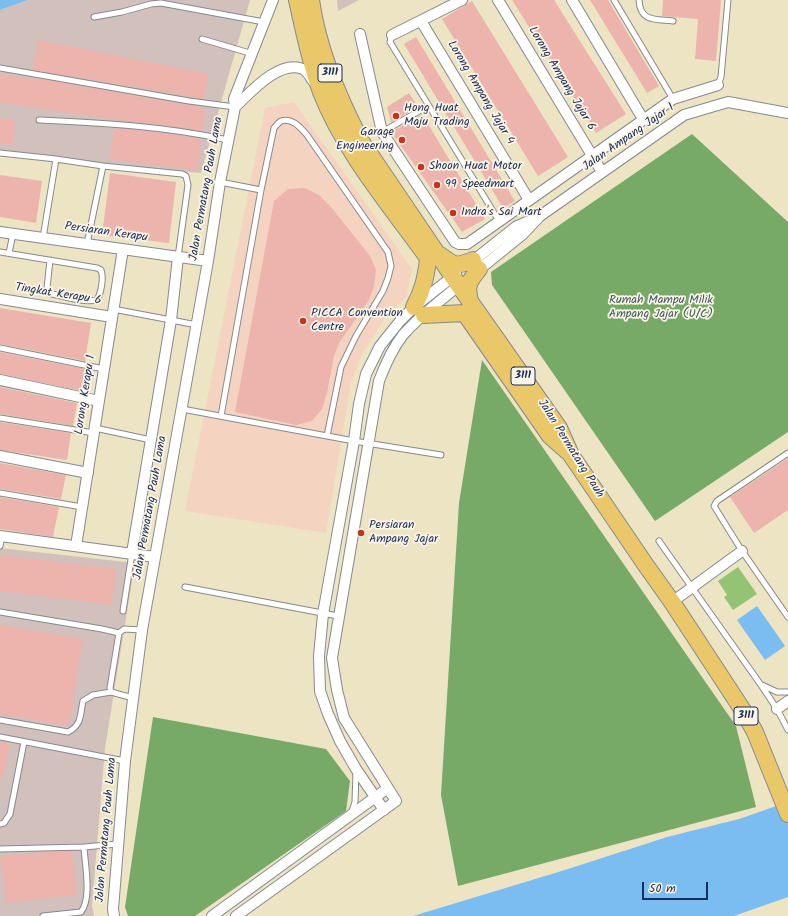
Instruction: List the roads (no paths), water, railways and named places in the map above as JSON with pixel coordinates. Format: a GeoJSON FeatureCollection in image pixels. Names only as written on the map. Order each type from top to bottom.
{"type":"FeatureCollection","features":[{"type":"Feature","properties":{"kind":"main road"},"geometry":{"type":"LineString","coordinates":[[297,0],[309,50],[322,92],[338,128],[355,157],[432,255],[453,265],[476,265],[469,282],[467,307],[419,311],[426,275],[432,255]]}},
{"type":"Feature","properties":{"kind":"main road","name":"Jalan Permatang Pauh"},"geometry":{"type":"LineString","coordinates":[[311,0],[322,53],[349,118],[361,141],[432,255],[467,307],[560,428],[572,455],[672,602],[745,715],[758,739],[788,814]]}},
{"type":"Feature","properties":{"kind":"street","name":"Jalan Permatang Pauh Lama"},"geometry":{"type":"LineString","coordinates":[[114,916],[113,909],[125,761],[142,630],[208,261],[220,182],[235,107],[234,99],[273,0]]}},
{"type":"Feature","properties":{"kind":"street"},"geometry":{"type":"LineString","coordinates":[[392,36],[462,0]]}},
{"type":"Feature","properties":{"kind":"street","name":"Lorong Ampang Jajar 6"},"geometry":{"type":"LineString","coordinates":[[498,0],[602,172]]}},
{"type":"Feature","properties":{"kind":"street"},"geometry":{"type":"LineString","coordinates":[[572,0],[643,119]]}},
{"type":"Feature","properties":{"kind":"street","name":"Lorong Ampang Jajar 4"},"geometry":{"type":"LineString","coordinates":[[421,21],[529,200]]}},
{"type":"Feature","properties":{"kind":"street"},"geometry":{"type":"LineString","coordinates":[[360,34],[382,132],[455,242],[459,244],[467,244],[673,99],[718,85]]}},
{"type":"Feature","properties":{"kind":"street"},"geometry":{"type":"LineString","coordinates":[[235,107],[256,86],[270,76],[282,70],[294,67],[305,70],[322,92]]}},
{"type":"Feature","properties":{"kind":"street","name":"Jalan Ampang Jajar 1"},"geometry":{"type":"LineString","coordinates":[[452,284],[476,265],[523,234],[540,216],[684,115],[728,102],[788,113]]}},
{"type":"Feature","properties":{"kind":"street","name":"Persiaran Kerapu"},"geometry":{"type":"LineString","coordinates":[[0,232],[208,261]]}},
{"type":"Feature","properties":{"kind":"street","name":"Lorong Kerapu 1"},"geometry":{"type":"LineString","coordinates":[[76,546],[123,249]]}},
{"type":"Feature","properties":{"kind":"street"},"geometry":{"type":"LineString","coordinates":[[132,553],[171,320],[178,257]]}},
{"type":"Feature","properties":{"kind":"street"},"geometry":{"type":"LineString","coordinates":[[384,810],[356,769],[340,741],[320,691],[319,656],[323,614],[354,441],[359,404],[366,374],[380,346],[400,321],[419,311],[452,284]]}},
{"type":"Feature","properties":{"kind":"street","name":"Tingkat Kerapu 6"},"geometry":{"type":"LineString","coordinates":[[0,299],[112,313]]}},
{"type":"Feature","properties":{"kind":"street"},"geometry":{"type":"LineString","coordinates":[[236,916],[396,801],[344,718],[337,690],[332,658],[378,381],[387,360],[419,311]]}},
{"type":"Feature","properties":{"kind":"street"},"geometry":{"type":"LineString","coordinates":[[0,380],[99,401]]}},
{"type":"Feature","properties":{"kind":"street"},"geometry":{"type":"LineString","coordinates":[[0,456],[88,473]]}},
{"type":"Feature","properties":{"kind":"street"},"geometry":{"type":"LineString","coordinates":[[1,539],[76,546],[156,557]]}},
{"type":"Feature","properties":{"kind":"street"},"geometry":{"type":"LineString","coordinates":[[672,602],[742,552]]}},
{"type":"Feature","properties":{"kind":"street"},"geometry":{"type":"LineString","coordinates":[[777,709],[788,701]]}},
{"type":"Feature","properties":{"kind":"street"},"geometry":{"type":"LineString","coordinates":[[212,916],[388,788]]}},
{"type":"Feature","properties":{"kind":"lane"},"geometry":{"type":"LineString","coordinates":[[614,0],[673,99]]}},
{"type":"Feature","properties":{"kind":"lane"},"geometry":{"type":"LineString","coordinates":[[639,0],[639,8],[642,15],[648,18],[673,21]]}},
{"type":"Feature","properties":{"kind":"lane"},"geometry":{"type":"LineString","coordinates":[[718,85],[721,77],[728,0]]}},
{"type":"Feature","properties":{"kind":"lane"},"geometry":{"type":"LineString","coordinates":[[94,17],[161,3],[264,22]]}},
{"type":"Feature","properties":{"kind":"lane"},"geometry":{"type":"LineString","coordinates":[[392,36],[390,42],[499,221]]}},
{"type":"Feature","properties":{"kind":"lane"},"geometry":{"type":"LineString","coordinates":[[202,39],[253,54]]}},
{"type":"Feature","properties":{"kind":"lane"},"geometry":{"type":"LineString","coordinates":[[0,68],[189,101],[235,107]]}},
{"type":"Feature","properties":{"kind":"lane"},"geometry":{"type":"LineString","coordinates":[[382,132],[428,106]]}},
{"type":"Feature","properties":{"kind":"lane"},"geometry":{"type":"LineString","coordinates":[[39,120],[165,129],[228,140]]}},
{"type":"Feature","properties":{"kind":"lane"},"geometry":{"type":"LineString","coordinates":[[221,416],[261,190],[274,128],[281,121],[289,120],[299,125],[307,135],[388,252],[391,266],[383,291],[356,336],[341,367],[327,436]]}},
{"type":"Feature","properties":{"kind":"lane"},"geometry":{"type":"LineString","coordinates":[[0,153],[182,174],[186,176],[188,184],[178,257]]}},
{"type":"Feature","properties":{"kind":"lane"},"geometry":{"type":"LineString","coordinates":[[43,238],[56,159]]}},
{"type":"Feature","properties":{"kind":"lane"},"geometry":{"type":"LineString","coordinates":[[87,244],[103,166]]}},
{"type":"Feature","properties":{"kind":"lane"},"geometry":{"type":"LineString","coordinates":[[220,182],[261,190]]}},
{"type":"Feature","properties":{"kind":"lane"},"geometry":{"type":"LineString","coordinates":[[9,254],[14,234]]}},
{"type":"Feature","properties":{"kind":"lane"},"geometry":{"type":"LineString","coordinates":[[0,252],[9,254],[50,260],[97,268],[101,270],[102,276],[101,290],[97,300],[88,301],[48,293],[46,288],[50,260]]}},
{"type":"Feature","properties":{"kind":"lane"},"geometry":{"type":"LineString","coordinates":[[112,313],[171,320],[196,325]]}},
{"type":"Feature","properties":{"kind":"lane"},"geometry":{"type":"LineString","coordinates":[[0,348],[104,368]]}},
{"type":"Feature","properties":{"kind":"lane"},"geometry":{"type":"LineString","coordinates":[[182,409],[354,441],[441,455]]}},
{"type":"Feature","properties":{"kind":"lane"},"geometry":{"type":"LineString","coordinates":[[0,418],[151,440]]}},
{"type":"Feature","properties":{"kind":"lane"},"geometry":{"type":"LineString","coordinates":[[788,452],[717,501],[714,506],[742,552],[788,617]]}},
{"type":"Feature","properties":{"kind":"lane"},"geometry":{"type":"LineString","coordinates":[[0,493],[82,507]]}},
{"type":"Feature","properties":{"kind":"lane"},"geometry":{"type":"LineString","coordinates":[[659,541],[761,685],[777,709],[788,730]]}},
{"type":"Feature","properties":{"kind":"lane"},"geometry":{"type":"LineString","coordinates":[[123,611],[132,553]]}},
{"type":"Feature","properties":{"kind":"lane"},"geometry":{"type":"LineString","coordinates":[[185,587],[338,616]]}},
{"type":"Feature","properties":{"kind":"lane"},"geometry":{"type":"LineString","coordinates":[[0,612],[119,633]]}},
{"type":"Feature","properties":{"kind":"lane"},"geometry":{"type":"LineString","coordinates":[[111,692],[110,688],[119,633],[124,629],[142,630]]}},
{"type":"Feature","properties":{"kind":"lane"},"geometry":{"type":"LineString","coordinates":[[761,685],[777,692],[788,692]]}},
{"type":"Feature","properties":{"kind":"lane"},"geometry":{"type":"LineString","coordinates":[[0,720],[68,732],[78,725],[83,701],[93,696],[111,692],[133,698]]}},
{"type":"Feature","properties":{"kind":"lane"},"geometry":{"type":"LineString","coordinates":[[0,737],[125,761]]}},
{"type":"Feature","properties":{"kind":"lane"},"geometry":{"type":"LineString","coordinates":[[0,824],[4,823],[10,814],[24,742]]}},
{"type":"Feature","properties":{"kind":"lane"},"geometry":{"type":"LineString","coordinates":[[350,816],[355,802],[356,769]]}},
{"type":"Feature","properties":{"kind":"lane"},"geometry":{"type":"LineString","coordinates":[[0,849],[84,847],[118,844]]}},
{"type":"Feature","properties":{"kind":"lane"},"geometry":{"type":"LineString","coordinates":[[43,916],[81,912],[86,906],[87,893],[84,847]]}},
{"type":"Feature","properties":{"kind":"water"},"geometry":{"type":"Polygon","coordinates":[[[0,0],[28,0],[0,10],[0,0]]]}},
{"type":"Feature","properties":{"kind":"water"},"geometry":{"type":"Polygon","coordinates":[[[757,606],[785,646],[765,660],[737,620],[757,606]]]}},
{"type":"Feature","properties":{"kind":"water"},"geometry":{"type":"Polygon","coordinates":[[[788,802],[788,897],[734,916],[413,916],[565,870],[667,837],[739,819],[788,802]]]}},
{"type":"Feature","properties":{"kind":"place","name":"Hong Huat Maju Trading"},"geometry":{"type":"Point","coordinates":[396,116]}},
{"type":"Feature","properties":{"kind":"place","name":"Garage Engineering"},"geometry":{"type":"Point","coordinates":[402,140]}},
{"type":"Feature","properties":{"kind":"place","name":"Shoon Huat Motor"},"geometry":{"type":"Point","coordinates":[421,167]}},
{"type":"Feature","properties":{"kind":"place","name":"99 Speedmart"},"geometry":{"type":"Point","coordinates":[437,185]}},
{"type":"Feature","properties":{"kind":"place","name":"Indra's Sai Mart"},"geometry":{"type":"Point","coordinates":[453,213]}},
{"type":"Feature","properties":{"kind":"place","name":"PICCA Convention Centre"},"geometry":{"type":"Point","coordinates":[303,321]}},
{"type":"Feature","properties":{"kind":"place","name":"Persiaran Ampang Jajar"},"geometry":{"type":"Point","coordinates":[361,533]}},
{"type":"Feature","properties":{"kind":"park label","name":"Rumah Mampu Milik Ampang Jajar (U/C)"},"geometry":{"type":"Point","coordinates":[661,308]}}]}
